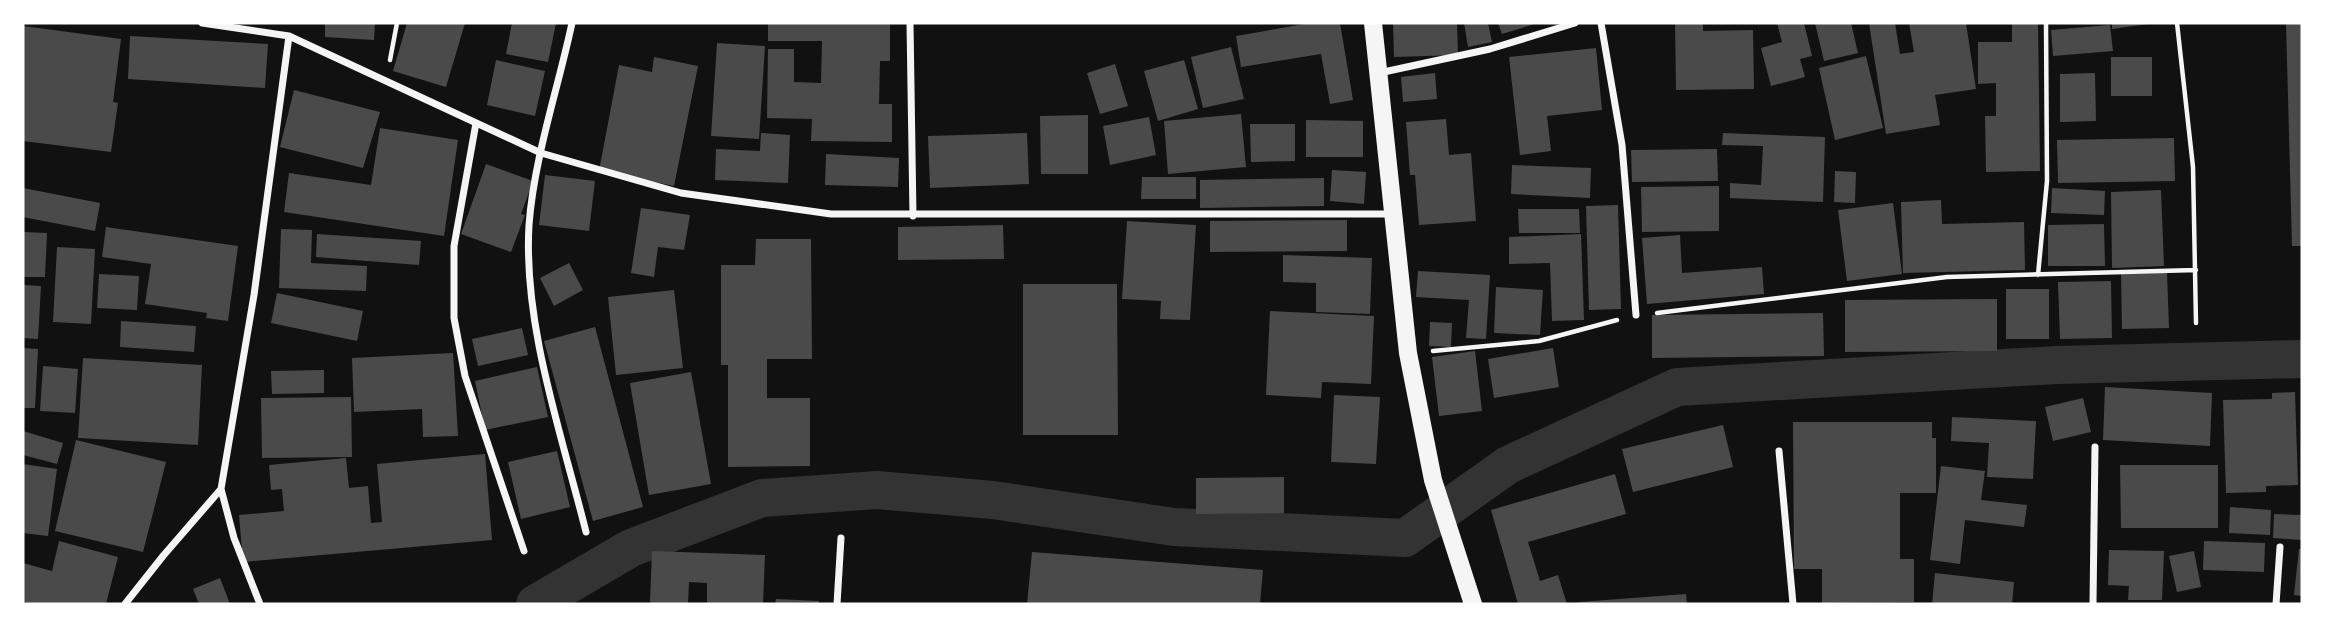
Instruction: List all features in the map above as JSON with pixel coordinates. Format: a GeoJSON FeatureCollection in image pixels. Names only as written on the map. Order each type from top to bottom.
{"type":"FeatureCollection","features":[{"type":"Feature","properties":{"kind":"main road"},"geometry":{"type":"LineString","coordinates":[[1373,23],[1408,353],[1433,480],[1473,604]]}},
{"type":"Feature","properties":{"kind":"street"},"geometry":{"type":"LineString","coordinates":[[202,23],[260,27],[289,36],[541,153],[681,193],[831,214],[1392,214]]}},
{"type":"Feature","properties":{"kind":"street"},"geometry":{"type":"LineString","coordinates":[[572,23],[541,153],[529,224],[533,310],[540,356],[586,532]]}},
{"type":"Feature","properties":{"kind":"street"},"geometry":{"type":"LineString","coordinates":[[910,23],[914,216]]}},
{"type":"Feature","properties":{"kind":"street"},"geometry":{"type":"LineString","coordinates":[[1542,23],[1544,32]]}},
{"type":"Feature","properties":{"kind":"street"},"geometry":{"type":"LineString","coordinates":[[1379,73],[1490,49],[1575,23]]}},
{"type":"Feature","properties":{"kind":"street"},"geometry":{"type":"LineString","coordinates":[[1601,23],[1622,145],[1636,315]]}},
{"type":"Feature","properties":{"kind":"street"},"geometry":{"type":"LineString","coordinates":[[260,604],[233,538],[221,489],[254,295],[289,36]]}},
{"type":"Feature","properties":{"kind":"street"},"geometry":{"type":"LineString","coordinates":[[476,123],[454,246],[454,318],[465,376],[524,551]]}},
{"type":"Feature","properties":{"kind":"street"},"geometry":{"type":"LineString","coordinates":[[2093,604],[2095,447]]}},
{"type":"Feature","properties":{"kind":"street"},"geometry":{"type":"LineString","coordinates":[[1779,451],[1793,604]]}},
{"type":"Feature","properties":{"kind":"street"},"geometry":{"type":"LineString","coordinates":[[125,604],[221,489]]}},
{"type":"Feature","properties":{"kind":"street"},"geometry":{"type":"LineString","coordinates":[[837,604],[841,538]]}},
{"type":"Feature","properties":{"kind":"street"},"geometry":{"type":"LineString","coordinates":[[2276,604],[2280,547]]}},
{"type":"Feature","properties":{"kind":"path"},"geometry":{"type":"LineString","coordinates":[[385,82],[397,23]]}},
{"type":"Feature","properties":{"kind":"path"},"geometry":{"type":"LineString","coordinates":[[2038,275],[2047,181],[2046,23]]}},
{"type":"Feature","properties":{"kind":"path"},"geometry":{"type":"LineString","coordinates":[[2177,23],[2193,167],[2196,323]]}},
{"type":"Feature","properties":{"kind":"path"},"geometry":{"type":"LineString","coordinates":[[1408,353],[1539,341],[1636,315],[1947,277],[2196,270]]}},
{"type":"Feature","properties":{"kind":"building"},"geometry":{"type":"Polygon","coordinates":[[[325,23],[375,23],[374,40],[325,37],[325,23]]]}},
{"type":"Feature","properties":{"kind":"building"},"geometry":{"type":"Polygon","coordinates":[[[407,23],[465,23],[446,87],[393,71],[407,23]]]}},
{"type":"Feature","properties":{"kind":"building"},"geometry":{"type":"Polygon","coordinates":[[[512,23],[556,23],[548,62],[506,54],[512,23]]]}},
{"type":"Feature","properties":{"kind":"building"},"geometry":{"type":"Polygon","coordinates":[[[768,23],[890,23],[890,61],[880,61],[879,104],[892,104],[892,142],[811,141],[812,119],[767,118],[768,49],[794,49],[794,82],[821,83],[822,41],[768,41],[768,23]]]}},
{"type":"Feature","properties":{"kind":"building"},"geometry":{"type":"Polygon","coordinates":[[[1310,23],[1340,23],[1353,100],[1330,104],[1321,54],[1241,67],[1236,36],[1310,23]]]}},
{"type":"Feature","properties":{"kind":"building"},"geometry":{"type":"Polygon","coordinates":[[[1393,23],[1457,23],[1458,55],[1394,57],[1393,23]]]}},
{"type":"Feature","properties":{"kind":"building"},"geometry":{"type":"Polygon","coordinates":[[[1464,23],[1488,23],[1492,42],[1468,47],[1464,23]]]}},
{"type":"Feature","properties":{"kind":"building"},"geometry":{"type":"Polygon","coordinates":[[[1498,23],[1538,23],[1502,34],[1498,23]]]}},
{"type":"Feature","properties":{"kind":"building"},"geometry":{"type":"Polygon","coordinates":[[[1675,23],[1703,23],[1703,31],[1753,30],[1754,89],[1676,90],[1675,23]]]}},
{"type":"Feature","properties":{"kind":"building"},"geometry":{"type":"Polygon","coordinates":[[[1777,23],[1804,23],[1812,56],[1800,59],[1805,77],[1771,86],[1761,48],[1782,42],[1777,23]]]}},
{"type":"Feature","properties":{"kind":"building"},"geometry":{"type":"Polygon","coordinates":[[[1815,23],[1851,23],[1858,53],[1824,61],[1815,23]]]}},
{"type":"Feature","properties":{"kind":"building"},"geometry":{"type":"Polygon","coordinates":[[[1869,23],[1895,23],[1900,54],[1914,52],[1909,23],[1966,23],[1976,89],[1935,95],[1940,125],[1886,134],[1869,23]]]}},
{"type":"Feature","properties":{"kind":"building"},"geometry":{"type":"Polygon","coordinates":[[[2012,23],[2038,23],[2040,171],[1986,172],[1985,116],[1996,116],[1996,83],[1978,84],[1978,42],[2012,42],[2012,23]]]}},
{"type":"Feature","properties":{"kind":"building"},"geometry":{"type":"Polygon","coordinates":[[[2112,23],[2147,23],[2148,24],[2112,29],[2112,23]]]}},
{"type":"Feature","properties":{"kind":"building"},"geometry":{"type":"Polygon","coordinates":[[[2286,23],[2302,23],[2302,246],[2292,246],[2286,23]]]}},
{"type":"Feature","properties":{"kind":"building"},"geometry":{"type":"Polygon","coordinates":[[[2110,25],[2113,51],[2053,56],[2051,30],[2110,25]]]}},
{"type":"Feature","properties":{"kind":"building"},"geometry":{"type":"Polygon","coordinates":[[[23,26],[121,39],[113,102],[118,103],[111,152],[23,141],[23,26]]]}},
{"type":"Feature","properties":{"kind":"building"},"geometry":{"type":"Polygon","coordinates":[[[130,36],[268,44],[265,88],[128,79],[130,36]]]}},
{"type":"Feature","properties":{"kind":"building"},"geometry":{"type":"Polygon","coordinates":[[[717,43],[765,46],[759,139],[711,136],[717,43]]]}},
{"type":"Feature","properties":{"kind":"building"},"geometry":{"type":"Polygon","coordinates":[[[1231,47],[1244,99],[1203,108],[1191,57],[1231,47]]]}},
{"type":"Feature","properties":{"kind":"building"},"geometry":{"type":"Polygon","coordinates":[[[1596,48],[1602,110],[1547,116],[1551,151],[1520,155],[1509,57],[1596,48]]]}},
{"type":"Feature","properties":{"kind":"building"},"geometry":{"type":"Polygon","coordinates":[[[1866,56],[1883,128],[1835,140],[1819,68],[1866,56]]]}},
{"type":"Feature","properties":{"kind":"building"},"geometry":{"type":"Polygon","coordinates":[[[654,57],[698,66],[674,186],[599,171],[619,65],[652,72],[654,57]]]}},
{"type":"Feature","properties":{"kind":"building"},"geometry":{"type":"Polygon","coordinates":[[[2111,57],[2152,57],[2152,96],[2111,96],[2111,57]]]}},
{"type":"Feature","properties":{"kind":"building"},"geometry":{"type":"Polygon","coordinates":[[[496,60],[545,71],[535,116],[487,105],[496,60]]]}},
{"type":"Feature","properties":{"kind":"building"},"geometry":{"type":"Polygon","coordinates":[[[1184,60],[1198,109],[1158,121],[1144,71],[1184,60]]]}},
{"type":"Feature","properties":{"kind":"building"},"geometry":{"type":"Polygon","coordinates":[[[1115,64],[1128,106],[1100,114],[1087,73],[1115,64]]]}},
{"type":"Feature","properties":{"kind":"building"},"geometry":{"type":"Polygon","coordinates":[[[1435,73],[1437,99],[1403,102],[1401,77],[1435,73]]]}},
{"type":"Feature","properties":{"kind":"building"},"geometry":{"type":"Polygon","coordinates":[[[2095,73],[2096,121],[2060,122],[2060,74],[2095,73]]]}},
{"type":"Feature","properties":{"kind":"building"},"geometry":{"type":"Polygon","coordinates":[[[294,90],[380,112],[363,168],[280,147],[294,90]]]}},
{"type":"Feature","properties":{"kind":"building"},"geometry":{"type":"Polygon","coordinates":[[[1241,114],[1246,167],[1168,174],[1164,121],[1241,114]]]}},
{"type":"Feature","properties":{"kind":"building"},"geometry":{"type":"Polygon","coordinates":[[[1088,115],[1088,174],[1041,174],[1040,116],[1088,115]]]}},
{"type":"Feature","properties":{"kind":"building"},"geometry":{"type":"Polygon","coordinates":[[[1149,117],[1156,155],[1110,165],[1103,126],[1149,117]]]}},
{"type":"Feature","properties":{"kind":"building"},"geometry":{"type":"Polygon","coordinates":[[[1446,119],[1449,155],[1471,153],[1476,221],[1419,225],[1415,175],[1410,175],[1406,122],[1446,119]]]}},
{"type":"Feature","properties":{"kind":"building"},"geometry":{"type":"Polygon","coordinates":[[[1306,120],[1363,121],[1363,157],[1306,157],[1306,120]]]}},
{"type":"Feature","properties":{"kind":"building"},"geometry":{"type":"Polygon","coordinates":[[[1250,124],[1295,124],[1295,161],[1251,162],[1250,124]]]}},
{"type":"Feature","properties":{"kind":"building"},"geometry":{"type":"Polygon","coordinates":[[[380,128],[458,140],[444,236],[284,212],[289,173],[371,185],[380,128]]]}},
{"type":"Feature","properties":{"kind":"building"},"geometry":{"type":"Polygon","coordinates":[[[761,133],[790,135],[788,183],[715,180],[716,149],[760,151],[761,133]]]}},
{"type":"Feature","properties":{"kind":"building"},"geometry":{"type":"Polygon","coordinates":[[[1027,133],[1029,184],[930,188],[928,136],[1027,133]]]}},
{"type":"Feature","properties":{"kind":"building"},"geometry":{"type":"Polygon","coordinates":[[[1723,133],[1825,137],[1823,202],[1730,198],[1730,183],[1761,185],[1763,146],[1722,145],[1723,133]]]}},
{"type":"Feature","properties":{"kind":"building"},"geometry":{"type":"Polygon","coordinates":[[[2174,138],[2175,181],[2058,183],[2057,140],[2174,138]]]}},
{"type":"Feature","properties":{"kind":"building"},"geometry":{"type":"Polygon","coordinates":[[[1717,149],[1718,181],[1632,182],[1631,150],[1717,149]]]}},
{"type":"Feature","properties":{"kind":"building"},"geometry":{"type":"Polygon","coordinates":[[[826,154],[899,158],[898,187],[825,185],[826,154]]]}},
{"type":"Feature","properties":{"kind":"building"},"geometry":{"type":"Polygon","coordinates":[[[486,164],[533,181],[521,214],[525,215],[511,252],[461,234],[486,164]]]}},
{"type":"Feature","properties":{"kind":"building"},"geometry":{"type":"Polygon","coordinates":[[[1512,165],[1591,168],[1590,198],[1511,194],[1512,165]]]}},
{"type":"Feature","properties":{"kind":"building"},"geometry":{"type":"Polygon","coordinates":[[[1332,170],[1366,172],[1364,204],[1330,201],[1332,170]]]}},
{"type":"Feature","properties":{"kind":"building"},"geometry":{"type":"Polygon","coordinates":[[[1835,171],[1856,172],[1855,203],[1834,202],[1835,171]]]}},
{"type":"Feature","properties":{"kind":"building"},"geometry":{"type":"Polygon","coordinates":[[[545,175],[595,181],[589,231],[539,225],[545,175]]]}},
{"type":"Feature","properties":{"kind":"building"},"geometry":{"type":"Polygon","coordinates":[[[1142,177],[1196,177],[1196,199],[1141,199],[1142,177]]]}},
{"type":"Feature","properties":{"kind":"building"},"geometry":{"type":"Polygon","coordinates":[[[1324,178],[1324,206],[1200,208],[1200,180],[1324,178]]]}},
{"type":"Feature","properties":{"kind":"building"},"geometry":{"type":"Polygon","coordinates":[[[1719,186],[1719,231],[1642,232],[1641,187],[1719,186]]]}},
{"type":"Feature","properties":{"kind":"building"},"geometry":{"type":"Polygon","coordinates":[[[23,188],[100,203],[95,231],[23,217],[23,188]]]}},
{"type":"Feature","properties":{"kind":"building"},"geometry":{"type":"Polygon","coordinates":[[[2052,188],[2105,191],[2104,215],[2051,213],[2052,188]]]}},
{"type":"Feature","properties":{"kind":"building"},"geometry":{"type":"Polygon","coordinates":[[[2161,190],[2164,266],[2112,268],[2111,192],[2161,190]]]}},
{"type":"Feature","properties":{"kind":"building"},"geometry":{"type":"Polygon","coordinates":[[[1941,200],[1942,224],[2024,222],[2025,270],[1903,273],[1901,202],[1941,200]]]}},
{"type":"Feature","properties":{"kind":"building"},"geometry":{"type":"Polygon","coordinates":[[[1893,203],[1902,274],[1847,281],[1838,210],[1893,203]]]}},
{"type":"Feature","properties":{"kind":"building"},"geometry":{"type":"Polygon","coordinates":[[[1618,205],[1621,309],[1589,310],[1586,206],[1618,205]]]}},
{"type":"Feature","properties":{"kind":"building"},"geometry":{"type":"Polygon","coordinates":[[[641,208],[690,215],[684,250],[658,247],[654,277],[631,273],[641,208]]]}},
{"type":"Feature","properties":{"kind":"building"},"geometry":{"type":"Polygon","coordinates":[[[1518,209],[1579,209],[1580,233],[1519,233],[1518,209]]]}},
{"type":"Feature","properties":{"kind":"building"},"geometry":{"type":"Polygon","coordinates":[[[1347,220],[1347,251],[1210,252],[1210,221],[1347,220]]]}},
{"type":"Feature","properties":{"kind":"building"},"geometry":{"type":"Polygon","coordinates":[[[1127,221],[1196,225],[1190,320],[1160,319],[1161,301],[1122,299],[1127,221]]]}},
{"type":"Feature","properties":{"kind":"building"},"geometry":{"type":"Polygon","coordinates":[[[2104,224],[2105,266],[2048,266],[2048,225],[2104,224]]]}},
{"type":"Feature","properties":{"kind":"building"},"geometry":{"type":"Polygon","coordinates":[[[1003,225],[1004,259],[898,260],[898,227],[1003,225]]]}},
{"type":"Feature","properties":{"kind":"building"},"geometry":{"type":"Polygon","coordinates":[[[106,227],[238,246],[228,321],[206,318],[207,313],[145,304],[151,264],[102,257],[106,227]]]}},
{"type":"Feature","properties":{"kind":"building"},"geometry":{"type":"Polygon","coordinates":[[[281,229],[312,230],[311,263],[367,266],[366,291],[279,288],[281,229]]]}},
{"type":"Feature","properties":{"kind":"building"},"geometry":{"type":"Polygon","coordinates":[[[23,232],[47,233],[45,277],[23,277],[23,232]]]}},
{"type":"Feature","properties":{"kind":"building"},"geometry":{"type":"Polygon","coordinates":[[[317,234],[421,241],[419,265],[316,257],[317,234]]]}},
{"type":"Feature","properties":{"kind":"building"},"geometry":{"type":"Polygon","coordinates":[[[1581,234],[1584,320],[1552,321],[1550,263],[1509,264],[1509,237],[1581,234]]]}},
{"type":"Feature","properties":{"kind":"building"},"geometry":{"type":"Polygon","coordinates":[[[1680,235],[1682,273],[1762,267],[1764,294],[1647,304],[1642,238],[1680,235]]]}},
{"type":"Feature","properties":{"kind":"building"},"geometry":{"type":"Polygon","coordinates":[[[756,239],[811,239],[812,359],[767,359],[767,398],[810,398],[810,466],[728,467],[728,365],[721,365],[721,265],[755,265],[756,239]]]}},
{"type":"Feature","properties":{"kind":"building"},"geometry":{"type":"Polygon","coordinates":[[[57,247],[95,249],[91,324],[53,322],[57,247]]]}},
{"type":"Feature","properties":{"kind":"building"},"geometry":{"type":"Polygon","coordinates":[[[1283,255],[1372,258],[1370,314],[1316,312],[1316,283],[1283,282],[1283,255]]]}},
{"type":"Feature","properties":{"kind":"building"},"geometry":{"type":"Polygon","coordinates":[[[569,263],[583,290],[554,306],[540,278],[569,263]]]}},
{"type":"Feature","properties":{"kind":"building"},"geometry":{"type":"Polygon","coordinates":[[[1418,271],[1490,275],[1486,339],[1466,338],[1469,300],[1416,297],[1418,271]]]}},
{"type":"Feature","properties":{"kind":"building"},"geometry":{"type":"Polygon","coordinates":[[[2167,272],[2169,328],[2122,329],[2121,273],[2167,272]]]}},
{"type":"Feature","properties":{"kind":"building"},"geometry":{"type":"Polygon","coordinates":[[[99,274],[139,276],[137,310],[97,308],[99,274]]]}},
{"type":"Feature","properties":{"kind":"building"},"geometry":{"type":"Polygon","coordinates":[[[2111,281],[2112,338],[2060,339],[2058,282],[2111,281]]]}},
{"type":"Feature","properties":{"kind":"building"},"geometry":{"type":"Polygon","coordinates":[[[1023,284],[1117,284],[1118,435],[1023,435],[1023,284]]]}},
{"type":"Feature","properties":{"kind":"building"},"geometry":{"type":"Polygon","coordinates":[[[23,285],[41,286],[38,339],[23,338],[23,285]]]}},
{"type":"Feature","properties":{"kind":"building"},"geometry":{"type":"Polygon","coordinates":[[[1496,287],[1543,290],[1540,335],[1494,333],[1496,287]]]}},
{"type":"Feature","properties":{"kind":"building"},"geometry":{"type":"Polygon","coordinates":[[[2006,289],[2049,289],[2049,339],[2006,339],[2006,289]]]}},
{"type":"Feature","properties":{"kind":"building"},"geometry":{"type":"Polygon","coordinates":[[[674,290],[683,368],[616,375],[608,297],[674,290]]]}},
{"type":"Feature","properties":{"kind":"building"},"geometry":{"type":"Polygon","coordinates":[[[277,293],[363,311],[357,341],[271,323],[277,293]]]}},
{"type":"Feature","properties":{"kind":"building"},"geometry":{"type":"Polygon","coordinates":[[[1997,299],[1997,351],[1845,352],[1845,300],[1997,299]]]}},
{"type":"Feature","properties":{"kind":"building"},"geometry":{"type":"Polygon","coordinates":[[[1270,311],[1374,316],[1371,384],[1322,382],[1321,398],[1266,395],[1270,311]]]}},
{"type":"Feature","properties":{"kind":"building"},"geometry":{"type":"Polygon","coordinates":[[[1823,313],[1824,356],[1652,358],[1652,315],[1823,313]]]}},
{"type":"Feature","properties":{"kind":"building"},"geometry":{"type":"Polygon","coordinates":[[[121,321],[196,326],[194,352],[120,347],[121,321]]]}},
{"type":"Feature","properties":{"kind":"building"},"geometry":{"type":"Polygon","coordinates":[[[1430,322],[1452,323],[1451,347],[1429,346],[1430,322]]]}},
{"type":"Feature","properties":{"kind":"building"},"geometry":{"type":"Polygon","coordinates":[[[595,327],[643,507],[593,521],[544,341],[595,327]]]}},
{"type":"Feature","properties":{"kind":"building"},"geometry":{"type":"Polygon","coordinates":[[[522,328],[528,355],[478,366],[472,339],[522,328]]]}},
{"type":"Feature","properties":{"kind":"building"},"geometry":{"type":"Polygon","coordinates":[[[23,348],[38,349],[35,408],[23,408],[23,348]]]}},
{"type":"Feature","properties":{"kind":"building"},"geometry":{"type":"Polygon","coordinates":[[[1553,348],[1559,387],[1494,398],[1488,359],[1553,348]]]}},
{"type":"Feature","properties":{"kind":"building"},"geometry":{"type":"Polygon","coordinates":[[[1475,351],[1482,411],[1439,416],[1432,357],[1475,351]]]}},
{"type":"Feature","properties":{"kind":"building"},"geometry":{"type":"Polygon","coordinates":[[[453,353],[458,436],[423,437],[422,409],[354,412],[352,358],[453,353]]]}},
{"type":"Feature","properties":{"kind":"building"},"geometry":{"type":"Polygon","coordinates":[[[83,358],[202,365],[198,445],[78,438],[83,358]]]}},
{"type":"Feature","properties":{"kind":"building"},"geometry":{"type":"Polygon","coordinates":[[[43,366],[78,369],[75,413],[40,411],[43,366]]]}},
{"type":"Feature","properties":{"kind":"building"},"geometry":{"type":"Polygon","coordinates":[[[537,367],[548,417],[485,430],[475,381],[537,367]]]}},
{"type":"Feature","properties":{"kind":"building"},"geometry":{"type":"Polygon","coordinates":[[[324,370],[324,393],[272,394],[271,371],[324,370]]]}},
{"type":"Feature","properties":{"kind":"building"},"geometry":{"type":"Polygon","coordinates":[[[691,372],[711,484],[649,495],[630,383],[691,372]]]}},
{"type":"Feature","properties":{"kind":"building"},"geometry":{"type":"Polygon","coordinates":[[[2105,387],[2212,393],[2210,446],[2103,440],[2105,387]]]}},
{"type":"Feature","properties":{"kind":"building"},"geometry":{"type":"Polygon","coordinates":[[[2295,392],[2298,485],[2266,486],[2266,492],[2226,493],[2223,400],[2272,399],[2272,393],[2295,392]]]}},
{"type":"Feature","properties":{"kind":"building"},"geometry":{"type":"Polygon","coordinates":[[[1334,395],[1380,397],[1376,464],[1331,462],[1334,395]]]}},
{"type":"Feature","properties":{"kind":"building"},"geometry":{"type":"Polygon","coordinates":[[[351,397],[352,457],[262,458],[261,398],[351,397]]]}},
{"type":"Feature","properties":{"kind":"building"},"geometry":{"type":"Polygon","coordinates":[[[2083,398],[2091,432],[2053,441],[2045,407],[2083,398]]]}},
{"type":"Feature","properties":{"kind":"building"},"geometry":{"type":"Polygon","coordinates":[[[1952,417],[2036,421],[2033,479],[1987,477],[1989,443],[1951,441],[1952,417]]]}},
{"type":"Feature","properties":{"kind":"building"},"geometry":{"type":"Polygon","coordinates":[[[1793,422],[1932,422],[1932,438],[1936,438],[1936,493],[1900,493],[1900,559],[1914,559],[1914,602],[1822,603],[1822,569],[1794,569],[1793,422]]]}},
{"type":"Feature","properties":{"kind":"building"},"geometry":{"type":"Polygon","coordinates":[[[1723,425],[1733,467],[1633,492],[1622,449],[1723,425]]]}},
{"type":"Feature","properties":{"kind":"building"},"geometry":{"type":"Polygon","coordinates":[[[23,431],[63,443],[57,464],[23,455],[23,431]]]}},
{"type":"Feature","properties":{"kind":"building"},"geometry":{"type":"Polygon","coordinates":[[[76,440],[166,462],[143,552],[55,531],[76,440]]]}},
{"type":"Feature","properties":{"kind":"building"},"geometry":{"type":"Polygon","coordinates":[[[557,451],[570,507],[521,519],[508,462],[557,451]]]}},
{"type":"Feature","properties":{"kind":"building"},"geometry":{"type":"Polygon","coordinates":[[[485,454],[492,540],[243,562],[239,515],[284,511],[282,489],[271,490],[269,465],[346,458],[349,488],[368,486],[371,523],[382,522],[377,464],[485,454]]]}},
{"type":"Feature","properties":{"kind":"building"},"geometry":{"type":"Polygon","coordinates":[[[23,464],[57,469],[48,536],[23,533],[23,464]]]}},
{"type":"Feature","properties":{"kind":"building"},"geometry":{"type":"Polygon","coordinates":[[[2120,465],[2218,465],[2218,528],[2121,528],[2120,465]]]}},
{"type":"Feature","properties":{"kind":"building"},"geometry":{"type":"Polygon","coordinates":[[[1941,466],[1985,471],[1981,500],[2027,505],[2024,527],[1965,520],[1960,564],[1930,560],[1941,466]]]}},
{"type":"Feature","properties":{"kind":"building"},"geometry":{"type":"Polygon","coordinates":[[[1615,474],[1626,514],[1528,542],[1540,581],[1558,575],[1567,604],[1518,604],[1491,510],[1615,474]]]}},
{"type":"Feature","properties":{"kind":"building"},"geometry":{"type":"Polygon","coordinates":[[[1284,477],[1284,513],[1196,514],[1196,478],[1284,477]]]}},
{"type":"Feature","properties":{"kind":"building"},"geometry":{"type":"Polygon","coordinates":[[[2230,507],[2271,510],[2270,535],[2229,533],[2230,507]]]}},
{"type":"Feature","properties":{"kind":"building"},"geometry":{"type":"Polygon","coordinates":[[[2274,514],[2302,515],[2302,540],[2273,538],[2274,514]]]}},
{"type":"Feature","properties":{"kind":"building"},"geometry":{"type":"Polygon","coordinates":[[[59,541],[118,557],[106,604],[23,602],[23,563],[52,571],[59,541]]]}},
{"type":"Feature","properties":{"kind":"building"},"geometry":{"type":"Polygon","coordinates":[[[2204,541],[2265,543],[2264,572],[2203,570],[2204,541]]]}},
{"type":"Feature","properties":{"kind":"building"},"geometry":{"type":"Polygon","coordinates":[[[2299,549],[2302,549],[2302,596],[2294,595],[2299,549]]]}},
{"type":"Feature","properties":{"kind":"building"},"geometry":{"type":"Polygon","coordinates":[[[2109,550],[2164,551],[2162,600],[2128,600],[2129,586],[2108,585],[2109,550]]]}},
{"type":"Feature","properties":{"kind":"building"},"geometry":{"type":"Polygon","coordinates":[[[652,551],[765,555],[763,604],[707,604],[707,583],[689,582],[688,604],[650,603],[652,551]]]}},
{"type":"Feature","properties":{"kind":"building"},"geometry":{"type":"Polygon","coordinates":[[[2194,551],[2201,587],[2177,592],[2169,556],[2194,551]]]}},
{"type":"Feature","properties":{"kind":"building"},"geometry":{"type":"Polygon","coordinates":[[[1032,552],[1263,570],[1260,604],[1027,604],[1032,552]]]}},
{"type":"Feature","properties":{"kind":"building"},"geometry":{"type":"Polygon","coordinates":[[[1935,573],[2014,582],[2012,604],[1932,604],[1935,573]]]}},
{"type":"Feature","properties":{"kind":"building"},"geometry":{"type":"Polygon","coordinates":[[[220,578],[230,604],[199,604],[193,589],[220,578]]]}},
{"type":"Feature","properties":{"kind":"building"},"geometry":{"type":"Polygon","coordinates":[[[1686,594],[1687,604],[1579,604],[1579,602],[1686,594]]]}},
{"type":"Feature","properties":{"kind":"building"},"geometry":{"type":"Polygon","coordinates":[[[776,599],[819,601],[819,604],[775,604],[776,599]]]}},
{"type":"Feature","properties":{"kind":"waterway"},"geometry":{"type":"LineString","coordinates":[[535,604],[631,548],[762,498],[877,490],[993,500],[1174,527],[1405,538],[1508,465],[1677,387],[2057,365],[2302,359]]}}]}
